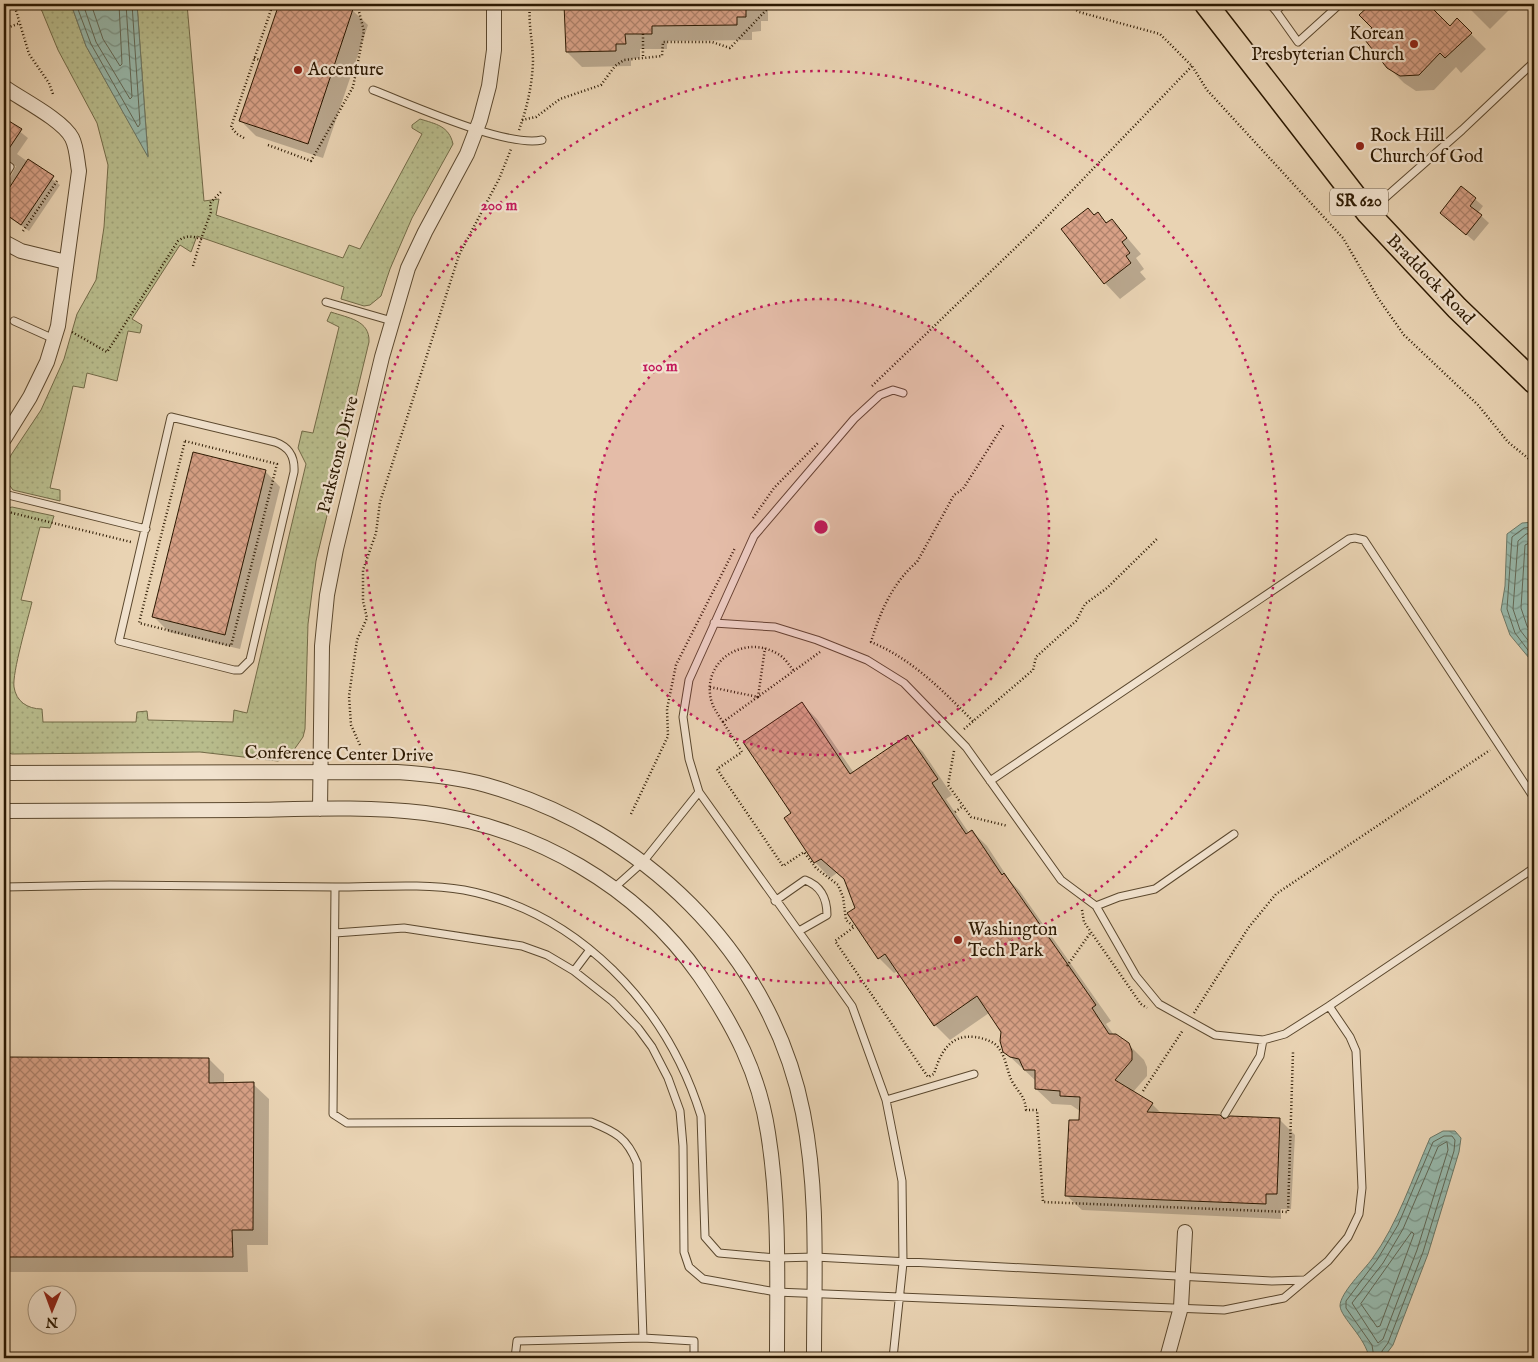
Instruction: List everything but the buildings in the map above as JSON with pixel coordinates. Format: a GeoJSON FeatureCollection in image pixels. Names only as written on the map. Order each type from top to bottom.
{"type":"FeatureCollection","features":[{"type":"Feature","properties":{"kind":"main road","name":"Braddock Road"},"geometry":{"type":"LineString","coordinates":[[1213,6],[1368,213],[1456,308],[1534,382]]}},
{"type":"Feature","properties":{"kind":"street","name":"Parkstone Drive"},"geometry":{"type":"LineString","coordinates":[[320,809],[322,646],[327,595],[336,549],[392,321],[408,268],[424,232],[464,161],[477,129],[489,86],[494,50],[494,4]]}},
{"type":"Feature","properties":{"kind":"street"},"geometry":{"type":"LineString","coordinates":[[4,87],[58,123],[71,135],[77,151],[78,171],[58,326],[47,362],[30,397],[4,439]]}},
{"type":"Feature","properties":{"kind":"street"},"geometry":{"type":"LineString","coordinates":[[4,242],[21,251],[66,262]]}},
{"type":"Feature","properties":{"kind":"street","name":"Conference Center Drive"},"geometry":{"type":"LineString","coordinates":[[4,773],[320,771],[396,772],[444,776],[485,785],[527,799],[574,819],[612,839],[643,862],[688,903],[725,943],[770,1016],[784,1050],[796,1083],[809,1147],[814,1187],[814,1358]]}},
{"type":"Feature","properties":{"kind":"street"},"geometry":{"type":"LineString","coordinates":[[4,811],[320,809],[423,813],[467,820],[523,838],[572,861],[614,888],[679,947],[733,1026],[747,1056],[768,1132],[775,1199],[777,1358]]}},
{"type":"Feature","properties":{"kind":"street"},"geometry":{"type":"LineString","coordinates":[[1167,1358],[1181,1307],[1186,1232]]}},
{"type":"Feature","properties":{"kind":"lane"},"geometry":{"type":"LineString","coordinates":[[1270,4],[1298,42],[1340,4]]}},
{"type":"Feature","properties":{"kind":"lane"},"geometry":{"type":"LineString","coordinates":[[1276,11],[1283,4]]}},
{"type":"Feature","properties":{"kind":"lane"},"geometry":{"type":"LineString","coordinates":[[1368,213],[1462,130],[1534,62]]}},
{"type":"Feature","properties":{"kind":"lane"},"geometry":{"type":"LineString","coordinates":[[373,90],[477,129],[514,140],[532,142],[542,140]]}},
{"type":"Feature","properties":{"kind":"lane"},"geometry":{"type":"LineString","coordinates":[[4,163],[10,168],[4,177]]}},
{"type":"Feature","properties":{"kind":"lane"},"geometry":{"type":"LineString","coordinates":[[326,302],[392,321]]}},
{"type":"Feature","properties":{"kind":"lane"},"geometry":{"type":"LineString","coordinates":[[14,321],[54,339]]}},
{"type":"Feature","properties":{"kind":"lane"},"geometry":{"type":"LineString","coordinates":[[893,1358],[901,1296],[903,1262],[902,1181],[886,1100],[852,1006],[799,931],[775,901],[699,792],[689,759],[683,717],[689,680],[754,536],[854,419],[880,395],[893,390],[904,392]]}},
{"type":"Feature","properties":{"kind":"lane"},"geometry":{"type":"LineString","coordinates":[[171,417],[275,442],[289,450],[293,458],[294,472],[250,660],[240,670],[119,641],[146,529],[171,417]]}},
{"type":"Feature","properties":{"kind":"lane"},"geometry":{"type":"LineString","coordinates":[[4,494],[146,529]]}},
{"type":"Feature","properties":{"kind":"lane"},"geometry":{"type":"LineString","coordinates":[[990,781],[1349,539],[1355,538],[1364,540],[1534,798]]}},
{"type":"Feature","properties":{"kind":"lane"},"geometry":{"type":"LineString","coordinates":[[714,623],[775,627],[817,640],[867,660],[904,683],[956,736],[1061,880],[1096,906],[1136,976],[1159,1004],[1215,1035],[1263,1040],[1285,1034],[1534,868]]}},
{"type":"Feature","properties":{"kind":"lane"},"geometry":{"type":"LineString","coordinates":[[614,888],[643,862],[699,792]]}},
{"type":"Feature","properties":{"kind":"lane"},"geometry":{"type":"LineString","coordinates":[[1096,906],[1118,897],[1155,889],[1234,834]]}},
{"type":"Feature","properties":{"kind":"lane"},"geometry":{"type":"LineString","coordinates":[[775,901],[805,880],[821,890],[827,906],[827,915],[799,931]]}},
{"type":"Feature","properties":{"kind":"lane"},"geometry":{"type":"LineString","coordinates":[[4,887],[110,885],[419,887],[462,890],[496,898],[563,930],[622,977],[656,1019],[671,1043],[696,1098],[701,1116],[705,1237],[719,1252],[776,1258],[903,1262],[1272,1281],[1304,1280]]}},
{"type":"Feature","properties":{"kind":"lane"},"geometry":{"type":"LineString","coordinates":[[335,887],[332,1008],[333,1114],[347,1123],[591,1122],[609,1129],[630,1145],[637,1163],[643,1338]]}},
{"type":"Feature","properties":{"kind":"lane"},"geometry":{"type":"LineString","coordinates":[[335,933],[404,928],[522,946],[547,955],[574,971],[612,1001],[638,1028],[652,1047],[668,1078],[680,1111],[683,1146],[684,1252],[689,1267],[703,1279],[776,1292],[1224,1310],[1284,1298],[1328,1261],[1348,1237],[1359,1214],[1362,1188],[1356,1051],[1350,1037],[1329,1006]]}},
{"type":"Feature","properties":{"kind":"lane"},"geometry":{"type":"LineString","coordinates":[[574,971],[589,951]]}},
{"type":"Feature","properties":{"kind":"lane"},"geometry":{"type":"LineString","coordinates":[[1225,1114],[1260,1056],[1263,1040]]}},
{"type":"Feature","properties":{"kind":"lane"},"geometry":{"type":"LineString","coordinates":[[886,1100],[974,1074]]}},
{"type":"Feature","properties":{"kind":"lane"},"geometry":{"type":"LineString","coordinates":[[515,1358],[516,1341],[643,1338],[694,1341],[694,1358]]}},
{"type":"Feature","properties":{"kind":"path"},"geometry":{"type":"LineString","coordinates":[[14,4],[29,54],[49,83],[53,94]]}},
{"type":"Feature","properties":{"kind":"path"},"geometry":{"type":"LineString","coordinates":[[244,138],[231,127],[272,4]]}},
{"type":"Feature","properties":{"kind":"path"},"geometry":{"type":"LineString","coordinates":[[268,145],[312,161],[352,87],[364,32],[357,4]]}},
{"type":"Feature","properties":{"kind":"path"},"geometry":{"type":"LineString","coordinates":[[360,745],[351,725],[349,696],[357,640],[367,618],[363,601],[363,570],[376,533],[380,502],[459,256],[499,178],[528,103],[533,63],[528,20],[530,4]]}},
{"type":"Feature","properties":{"kind":"path"},"geometry":{"type":"LineString","coordinates":[[522,120],[536,117],[560,99],[593,90],[601,85],[614,66],[624,60],[662,56],[663,42],[712,42],[730,48],[772,4]]}},
{"type":"Feature","properties":{"kind":"path"},"geometry":{"type":"LineString","coordinates":[[1068,4],[1079,12],[1160,34],[1192,66],[1207,90],[1343,238],[1378,298],[1404,335],[1478,405],[1508,442],[1534,463]]}},
{"type":"Feature","properties":{"kind":"path"},"geometry":{"type":"LineString","coordinates":[[4,29],[20,23]]}},
{"type":"Feature","properties":{"kind":"path"},"geometry":{"type":"LineString","coordinates":[[643,34],[643,58]]}},
{"type":"Feature","properties":{"kind":"path"},"geometry":{"type":"LineString","coordinates":[[254,58],[260,60]]}},
{"type":"Feature","properties":{"kind":"path"},"geometry":{"type":"LineString","coordinates":[[24,231],[57,181]]}},
{"type":"Feature","properties":{"kind":"path"},"geometry":{"type":"LineString","coordinates":[[192,266],[211,212],[210,203],[221,192]]}},
{"type":"Feature","properties":{"kind":"path"},"geometry":{"type":"LineString","coordinates":[[72,332],[107,352],[178,242],[183,237],[192,236],[201,239]]}},
{"type":"Feature","properties":{"kind":"path"},"geometry":{"type":"LineString","coordinates":[[973,721],[922,673],[885,648],[871,642],[880,613],[892,591],[907,570],[917,562],[954,495],[963,490],[1004,424]]}},
{"type":"Feature","properties":{"kind":"path"},"geometry":{"type":"LineString","coordinates":[[185,441],[277,464],[231,646],[140,623],[158,548],[185,441]]}},
{"type":"Feature","properties":{"kind":"path"},"geometry":{"type":"LineString","coordinates":[[4,511],[158,548]]}},
{"type":"Feature","properties":{"kind":"path"},"geometry":{"type":"LineString","coordinates":[[956,736],[1032,670],[1036,657],[1076,622],[1085,604],[1106,588],[1158,538]]}},
{"type":"Feature","properties":{"kind":"path"},"geometry":{"type":"LineString","coordinates":[[794,671],[780,655],[765,648],[748,646],[724,656],[714,668],[710,687],[714,708],[742,752],[717,769],[784,866],[804,852],[816,868],[838,885],[844,897],[846,920],[854,928],[835,941],[928,1077],[934,1074],[938,1058],[947,1046],[960,1038],[970,1036],[996,1045],[1005,1059],[1013,1083],[1025,1099],[1026,1110],[1037,1110],[1043,1202],[1288,1212],[1293,1052]]}},
{"type":"Feature","properties":{"kind":"path"},"geometry":{"type":"LineString","coordinates":[[758,697],[765,648]]}},
{"type":"Feature","properties":{"kind":"path"},"geometry":{"type":"LineString","coordinates":[[723,722],[823,650]]}},
{"type":"Feature","properties":{"kind":"path"},"geometry":{"type":"LineString","coordinates":[[710,687],[758,697]]}},
{"type":"Feature","properties":{"kind":"path"},"geometry":{"type":"LineString","coordinates":[[1143,1091],[1249,927],[1276,894],[1499,744]]}},
{"type":"Feature","properties":{"kind":"path"},"geometry":{"type":"LineString","coordinates":[[955,812],[963,806]]}},
{"type":"Feature","properties":{"kind":"path"},"geometry":{"type":"LineString","coordinates":[[1067,966],[1091,932]]}},
{"type":"Feature","properties":{"kind":"green space"},"geometry":{"type":"Polygon","coordinates":[[[39,4],[71,4],[86,46],[148,156],[137,4],[187,4],[204,201],[219,199],[216,215],[343,258],[349,245],[360,249],[422,134],[412,128],[412,125],[420,119],[436,124],[445,129],[453,144],[412,218],[390,269],[381,296],[370,305],[364,306],[341,299],[344,287],[197,236],[191,252],[180,245],[132,319],[142,325],[140,333],[128,331],[117,381],[87,373],[84,388],[73,386],[50,488],[60,490],[60,501],[13,490],[4,478],[4,471],[11,455],[41,410],[64,359],[77,314],[96,280],[104,227],[108,165],[97,123],[58,50],[39,4]]]}},
{"type":"Feature","properties":{"kind":"green space"},"geometry":{"type":"Polygon","coordinates":[[[331,312],[351,318],[362,324],[366,329],[369,342],[316,561],[308,624],[305,729],[303,737],[291,754],[278,761],[200,752],[12,754],[4,752],[6,615],[4,596],[4,509],[12,507],[54,516],[50,528],[40,527],[21,600],[32,602],[14,680],[17,696],[27,706],[42,709],[43,722],[136,722],[137,712],[147,711],[148,720],[233,722],[234,710],[247,713],[306,464],[298,448],[302,431],[313,433],[339,327],[327,321],[331,312]]]}},
{"type":"Feature","properties":{"kind":"water"},"geometry":{"type":"Polygon","coordinates":[[[71,4],[137,4],[148,157],[86,46],[71,4]]]}},
{"type":"Feature","properties":{"kind":"water"},"geometry":{"type":"Polygon","coordinates":[[[1534,522],[1534,664],[1510,635],[1501,610],[1505,586],[1507,534],[1522,523],[1534,522]]]}},
{"type":"Feature","properties":{"kind":"water"},"geometry":{"type":"Polygon","coordinates":[[[1443,1131],[1455,1131],[1461,1138],[1459,1152],[1428,1254],[1393,1345],[1387,1353],[1387,1358],[1369,1358],[1359,1336],[1341,1311],[1341,1301],[1348,1288],[1372,1259],[1390,1231],[1430,1138],[1443,1131]]]}},
{"type":"Feature","properties":{"kind":"place","name":"Korean Presbyterian Church"},"geometry":{"type":"Point","coordinates":[1414,44]}},
{"type":"Feature","properties":{"kind":"place","name":"Accenture"},"geometry":{"type":"Point","coordinates":[298,70]}},
{"type":"Feature","properties":{"kind":"place","name":"Rock Hill Church of God"},"geometry":{"type":"Point","coordinates":[1360,146]}},
{"type":"Feature","properties":{"kind":"place","name":"Washington Tech Park"},"geometry":{"type":"Point","coordinates":[958,940]}}]}
